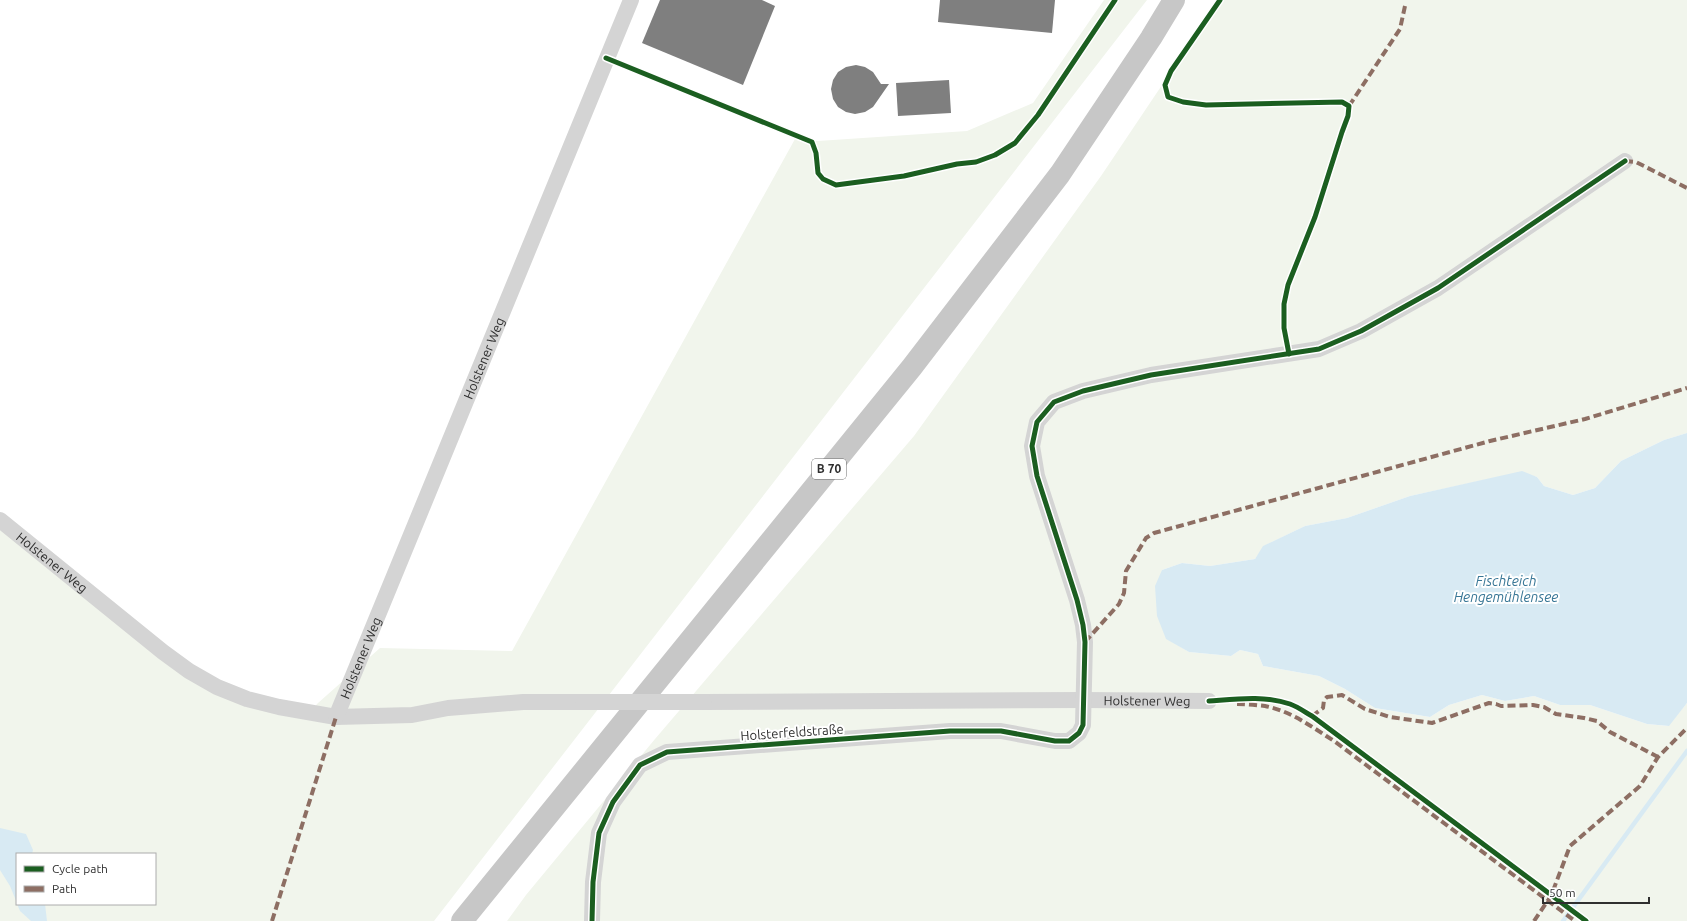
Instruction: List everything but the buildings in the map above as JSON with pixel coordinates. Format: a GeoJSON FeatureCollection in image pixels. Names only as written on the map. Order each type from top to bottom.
{"type":"FeatureCollection","features":[{"type":"Feature","properties":{"kind":"main road","name":"B 70"},"geometry":{"type":"LineString","coordinates":[[462,921],[912,367],[1060,174],[1151,38],[1174,0]]}},
{"type":"Feature","properties":{"kind":"street","name":"Holstener Weg"},"geometry":{"type":"LineString","coordinates":[[336,717],[631,0]]}},
{"type":"Feature","properties":{"kind":"street","name":"Holsterfeldstraße"},"geometry":{"type":"LineString","coordinates":[[592,921],[594,876],[599,833],[613,802],[640,765],[667,752],[950,730],[1001,731],[1054,742],[1069,740],[1079,732],[1083,725],[1084,700],[1085,642],[1083,625],[1077,600],[1037,476],[1032,446],[1037,422],[1054,402],[1083,391],[1151,375],[1319,349],[1361,331],[1438,288],[1625,161]]}},
{"type":"Feature","properties":{"kind":"street","name":"Holstener Weg"},"geometry":{"type":"LineString","coordinates":[[0,520],[163,652],[189,671],[217,687],[247,699],[308,713],[336,717],[412,715],[448,708],[523,702],[1209,701]]}},
{"type":"Feature","properties":{"kind":"shaded area"},"geometry":{"type":"Polygon","coordinates":[[[1104,0],[1147,0],[434,921],[0,921],[0,522],[188,673],[307,715],[318,703],[380,648],[512,651],[795,139],[818,141],[967,131],[1033,103],[1104,0]]]}},
{"type":"Feature","properties":{"kind":"shaded area"},"geometry":{"type":"Polygon","coordinates":[[[1219,0],[1687,0],[1687,433],[1664,440],[1621,461],[1595,488],[1573,495],[1544,486],[1537,477],[1521,472],[1410,496],[1347,518],[1305,526],[1264,546],[1255,559],[1210,566],[1182,563],[1162,570],[1166,638],[1189,652],[1231,656],[1240,650],[1258,654],[1263,666],[1319,676],[1345,689],[1375,708],[1430,717],[1449,705],[1482,695],[1505,701],[1534,696],[1560,705],[1590,705],[1647,724],[1668,726],[1687,703],[1687,921],[507,921],[526,895],[655,739],[914,436],[1101,176],[1219,0]]]}},
{"type":"Feature","properties":{"kind":"water","name":"Fischteich Hengemühlensee"},"geometry":{"type":"Polygon","coordinates":[[[1687,433],[1687,703],[1669,726],[1647,724],[1590,705],[1560,705],[1534,696],[1505,701],[1482,695],[1449,705],[1430,717],[1375,708],[1345,689],[1319,676],[1263,666],[1258,654],[1240,650],[1231,656],[1189,652],[1166,639],[1157,616],[1155,586],[1162,570],[1182,563],[1210,566],[1255,559],[1263,546],[1305,526],[1347,518],[1410,496],[1522,471],[1537,477],[1544,486],[1573,495],[1595,488],[1621,461],[1664,440],[1687,433]]]}},
{"type":"Feature","properties":{"kind":"water"},"geometry":{"type":"Polygon","coordinates":[[[0,828],[26,834],[33,850],[32,853],[16,853],[16,901],[10,886],[0,870],[0,828]]]}},
{"type":"Feature","properties":{"kind":"water"},"geometry":{"type":"Polygon","coordinates":[[[17,905],[45,905],[47,921],[31,921],[20,911],[17,905]]]}},
{"type":"Feature","properties":{"kind":"waterway"},"geometry":{"type":"LineString","coordinates":[[1563,921],[1687,751]]}},
{"type":"Feature","properties":{"kind":"marked path"},"geometry":{"type":"LineString","coordinates":[[1349,106],[1400,29],[1405,6]]}},
{"type":"Feature","properties":{"kind":"marked path"},"geometry":{"type":"LineString","coordinates":[[1625,161],[1636,162],[1687,188]]}},
{"type":"Feature","properties":{"kind":"marked path"},"geometry":{"type":"LineString","coordinates":[[1085,642],[1119,604],[1124,593],[1126,571],[1146,538],[1154,533],[1490,441],[1585,419],[1687,388]]}},
{"type":"Feature","properties":{"kind":"marked path"},"geometry":{"type":"LineString","coordinates":[[1312,716],[1323,708],[1324,700],[1327,697],[1342,695],[1365,709],[1390,717],[1432,723],[1489,703],[1501,706],[1533,705],[1544,707],[1556,714],[1597,721],[1610,732],[1658,757]]}},
{"type":"Feature","properties":{"kind":"marked path"},"geometry":{"type":"LineString","coordinates":[[1237,704],[1275,708],[1318,730],[1575,921]]}},
{"type":"Feature","properties":{"kind":"marked path"},"geometry":{"type":"LineString","coordinates":[[272,921],[336,717]]}},
{"type":"Feature","properties":{"kind":"marked path"},"geometry":{"type":"LineString","coordinates":[[1534,921],[1551,896],[1570,846],[1640,786],[1658,757],[1687,728]]}},
{"type":"Feature","properties":{"kind":"cycle path"},"geometry":{"type":"LineString","coordinates":[[606,58],[812,142],[816,153],[818,173],[823,179],[836,185],[904,176],[957,164],[976,162],[995,155],[1015,143],[1038,115],[1115,0]]}},
{"type":"Feature","properties":{"kind":"cycle path"},"geometry":{"type":"LineString","coordinates":[[1220,0],[1171,71],[1165,85],[1168,97],[1183,102],[1206,105],[1342,102],[1349,106],[1348,116],[1315,217],[1288,285],[1284,304],[1284,328],[1289,354]]}},
{"type":"Feature","properties":{"kind":"cycle path"},"geometry":{"type":"LineString","coordinates":[[592,921],[593,882],[599,833],[613,802],[640,765],[667,752],[950,731],[1001,731],[1055,741],[1069,741],[1079,733],[1083,725],[1085,642],[1083,625],[1077,600],[1037,476],[1032,446],[1037,422],[1054,402],[1083,391],[1151,375],[1319,349],[1361,331],[1438,288],[1625,161]]}},
{"type":"Feature","properties":{"kind":"cycle path"},"geometry":{"type":"LineString","coordinates":[[1209,701],[1250,698],[1270,699],[1290,704],[1312,716],[1586,921]]}}]}
